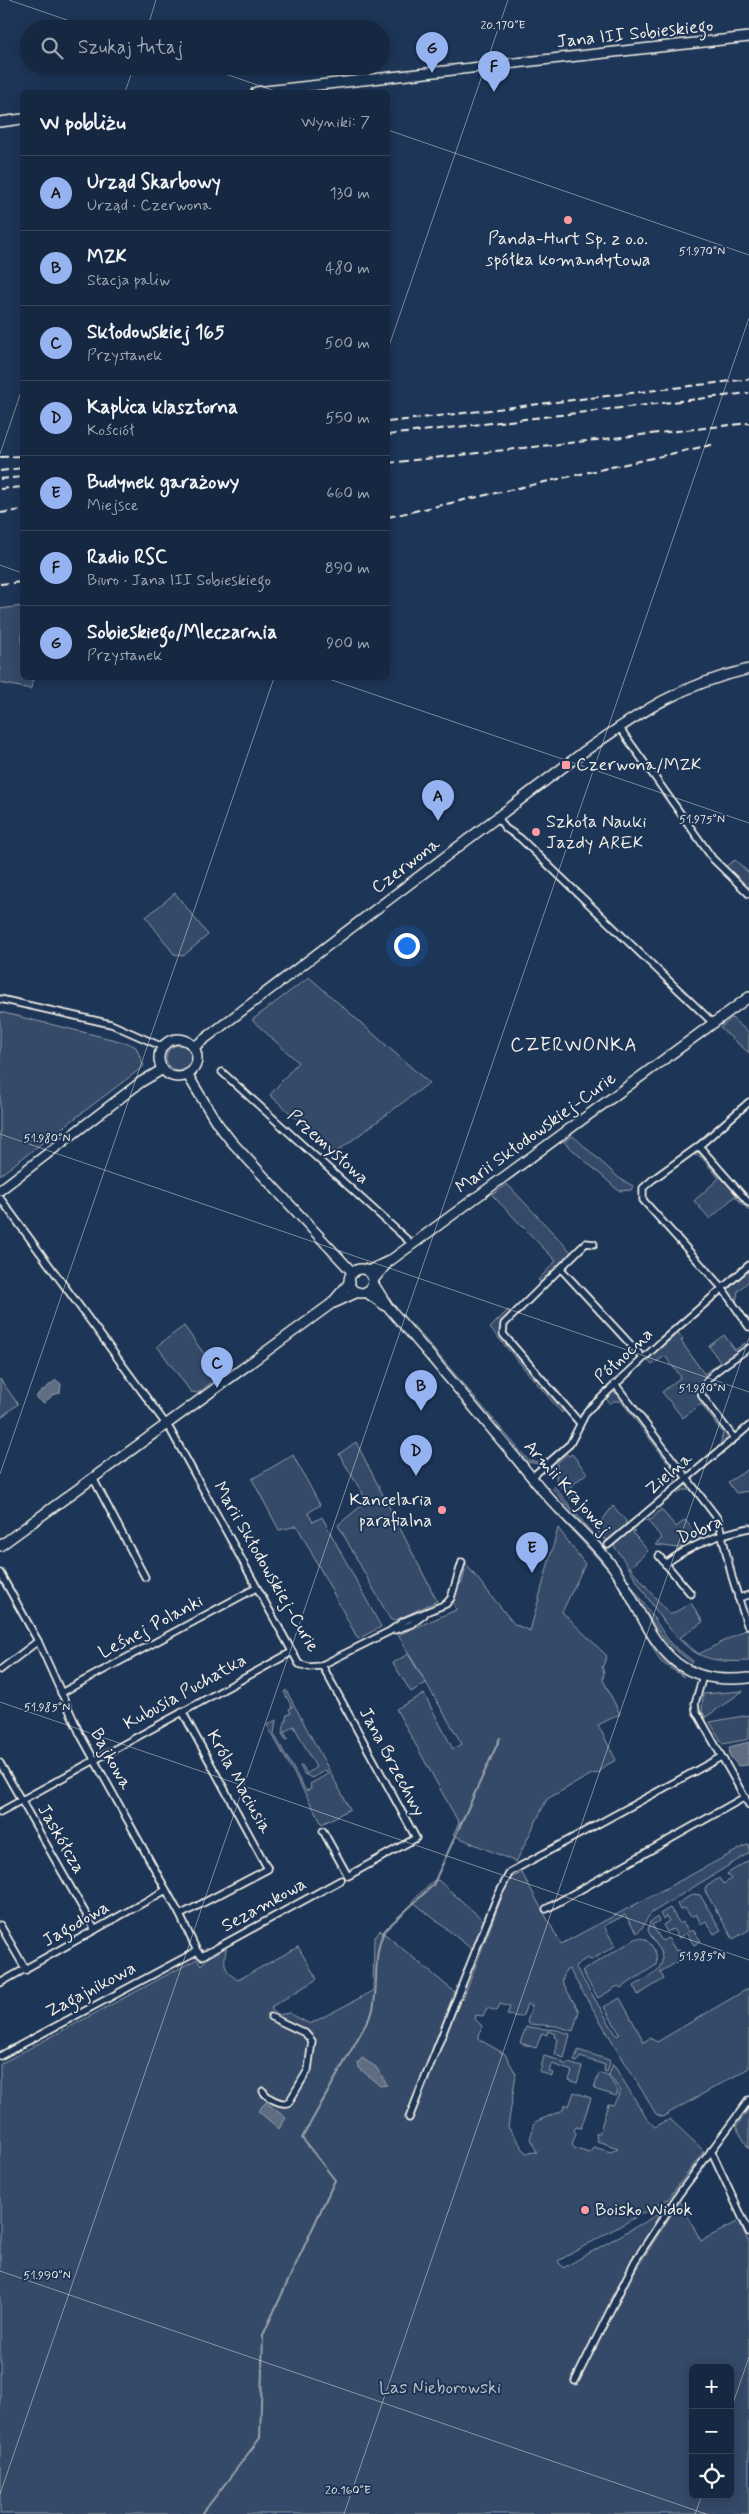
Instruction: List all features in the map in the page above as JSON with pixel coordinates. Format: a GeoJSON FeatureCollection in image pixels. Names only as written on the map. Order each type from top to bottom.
{"type":"FeatureCollection","features":[{"type":"Feature","properties":{"kind":"street","name":"Jana III Sobieskiego"},"geometry":{"type":"LineString","coordinates":[[274,90],[749,37]]}},
{"type":"Feature","properties":{"kind":"street"},"geometry":{"type":"LineString","coordinates":[[0,122],[20,119]]}},
{"type":"Feature","properties":{"kind":"street","name":"Czerwona"},"geometry":{"type":"LineString","coordinates":[[194,1047],[619,727],[647,708],[675,693],[712,678],[749,669]]}},
{"type":"Feature","properties":{"kind":"street"},"geometry":{"type":"LineString","coordinates":[[619,727],[714,859],[749,894]]}},
{"type":"Feature","properties":{"kind":"street"},"geometry":{"type":"LineString","coordinates":[[498,817],[505,828],[520,838],[612,924],[713,1023]]}},
{"type":"Feature","properties":{"kind":"street","name":"Marii Skłodowskiej-Curie"},"geometry":{"type":"LineString","coordinates":[[368,1271],[390,1260],[749,997]]}},
{"type":"Feature","properties":{"kind":"street"},"geometry":{"type":"LineString","coordinates":[[0,999],[110,1024],[163,1047]]}},
{"type":"Feature","properties":{"kind":"street"},"geometry":{"type":"LineString","coordinates":[[179,1039],[194,1047],[197,1060],[195,1066],[187,1074],[175,1076],[163,1069],[160,1060],[163,1047],[173,1040],[179,1039]]}},
{"type":"Feature","properties":{"kind":"street"},"geometry":{"type":"LineString","coordinates":[[0,1190],[141,1082],[163,1069]]}},
{"type":"Feature","properties":{"kind":"street","name":"Przemysłowa"},"geometry":{"type":"LineString","coordinates":[[222,1072],[412,1244]]}},
{"type":"Feature","properties":{"kind":"street"},"geometry":{"type":"LineString","coordinates":[[187,1074],[217,1123],[231,1141],[352,1273]]}},
{"type":"Feature","properties":{"kind":"street"},"geometry":{"type":"LineString","coordinates":[[749,1102],[699,1146],[643,1188],[643,1200],[723,1289],[749,1327]]}},
{"type":"Feature","properties":{"kind":"street"},"geometry":{"type":"LineString","coordinates":[[699,1146],[749,1203]]}},
{"type":"Feature","properties":{"kind":"street","name":"Marii Skłodowskiej-Curie"},"geometry":{"type":"LineString","coordinates":[[0,1198],[166,1425],[292,1652],[302,1666],[311,1667],[322,1664],[390,1631],[404,1620],[446,1604],[451,1598],[462,1562]]}},
{"type":"Feature","properties":{"kind":"street"},"geometry":{"type":"LineString","coordinates":[[579,1422],[503,1334],[502,1329],[504,1324],[586,1243],[594,1244]]}},
{"type":"Feature","properties":{"kind":"street","name":"Marii Skłodowskiej-Curie"},"geometry":{"type":"LineString","coordinates":[[373,1281],[390,1260]]}},
{"type":"Feature","properties":{"kind":"street","name":"Północna"},"geometry":{"type":"LineString","coordinates":[[532,1477],[570,1444],[579,1422],[587,1411],[643,1358],[749,1265]]}},
{"type":"Feature","properties":{"kind":"street"},"geometry":{"type":"LineString","coordinates":[[561,1268],[643,1358]]}},
{"type":"Feature","properties":{"kind":"street"},"geometry":{"type":"LineString","coordinates":[[352,1273],[360,1269],[368,1271],[390,1309]]}},
{"type":"Feature","properties":{"kind":"street"},"geometry":{"type":"LineString","coordinates":[[0,1546],[331,1304],[350,1282],[352,1273]]}},
{"type":"Feature","properties":{"kind":"street"},"geometry":{"type":"LineString","coordinates":[[331,1304],[362,1292],[373,1281]]}},
{"type":"Feature","properties":{"kind":"street"},"geometry":{"type":"LineString","coordinates":[[350,1282],[352,1289],[362,1292]]}},
{"type":"Feature","properties":{"kind":"street","name":"Armii Krajowej"},"geometry":{"type":"LineString","coordinates":[[362,1292],[390,1309],[532,1477],[610,1562],[620,1574],[654,1635],[667,1653],[683,1667],[703,1676],[724,1680],[749,1678]]}},
{"type":"Feature","properties":{"kind":"street"},"geometry":{"type":"LineString","coordinates":[[734,1438],[702,1396],[702,1388],[708,1379],[749,1348]]}},
{"type":"Feature","properties":{"kind":"street"},"geometry":{"type":"LineString","coordinates":[[615,1384],[718,1519],[738,1598],[743,1606],[747,1625]]}},
{"type":"Feature","properties":{"kind":"street","name":"Zielna"},"geometry":{"type":"LineString","coordinates":[[608,1545],[749,1426]]}},
{"type":"Feature","properties":{"kind":"street"},"geometry":{"type":"LineString","coordinates":[[93,1478],[145,1577]]}},
{"type":"Feature","properties":{"kind":"street","name":"Dobra"},"geometry":{"type":"LineString","coordinates":[[665,1564],[674,1557],[723,1534],[749,1528]]}},
{"type":"Feature","properties":{"kind":"street"},"geometry":{"type":"LineString","coordinates":[[659,1556],[691,1594]]}},
{"type":"Feature","properties":{"kind":"street","name":"Bajkowa"},"geometry":{"type":"LineString","coordinates":[[0,1573],[38,1641],[94,1760],[166,1890],[197,1951],[202,1956]]}},
{"type":"Feature","properties":{"kind":"street","name":"Leśnej Polanki"},"geometry":{"type":"LineString","coordinates":[[61,1693],[256,1588]]}},
{"type":"Feature","properties":{"kind":"street"},"geometry":{"type":"LineString","coordinates":[[738,1598],[749,1595]]}},
{"type":"Feature","properties":{"kind":"street"},"geometry":{"type":"LineString","coordinates":[[0,1670],[38,1641]]}},
{"type":"Feature","properties":{"kind":"street","name":"Kubusia Puchatka"},"geometry":{"type":"LineString","coordinates":[[0,1812],[182,1710],[292,1652]]}},
{"type":"Feature","properties":{"kind":"street","name":"Jana Brzechwy"},"geometry":{"type":"LineString","coordinates":[[322,1664],[416,1838],[348,1876],[323,1831]]}},
{"type":"Feature","properties":{"kind":"street"},"geometry":{"type":"LineString","coordinates":[[703,1676],[695,1703],[696,1711],[749,1804]]}},
{"type":"Feature","properties":{"kind":"street","name":"Króla Maciusia"},"geometry":{"type":"LineString","coordinates":[[180,1916],[268,1869],[182,1710]]}},
{"type":"Feature","properties":{"kind":"street"},"geometry":{"type":"LineString","coordinates":[[409,2118],[497,1897],[510,1872],[721,1757]]}},
{"type":"Feature","properties":{"kind":"street","name":"Jaskółcza"},"geometry":{"type":"LineString","coordinates":[[0,1763],[95,1930]]}},
{"type":"Feature","properties":{"kind":"street"},"geometry":{"type":"LineString","coordinates":[[546,1909],[744,1797]]}},
{"type":"Feature","properties":{"kind":"street","name":"Sezamkowa"},"geometry":{"type":"LineString","coordinates":[[202,1956],[341,1880]]}},
{"type":"Feature","properties":{"kind":"street","name":"Jagodowa"},"geometry":{"type":"LineString","coordinates":[[0,1983],[166,1890]]}},
{"type":"Feature","properties":{"kind":"street"},"geometry":{"type":"LineString","coordinates":[[0,1925],[26,1970]]}},
{"type":"Feature","properties":{"kind":"street","name":"Zagajnikowa"},"geometry":{"type":"LineString","coordinates":[[0,2056],[197,1951]]}},
{"type":"Feature","properties":{"kind":"street"},"geometry":{"type":"LineString","coordinates":[[263,2091],[267,2096],[283,2103],[289,2102],[308,2070],[312,2042],[305,2032],[271,2017]]}},
{"type":"Feature","properties":{"kind":"street"},"geometry":{"type":"LineString","coordinates":[[574,2381],[635,2262],[679,2194],[749,2100]]}},
{"type":"Feature","properties":{"kind":"street"},"geometry":{"type":"LineString","coordinates":[[711,2150],[749,2232]]}},
{"type":"Feature","properties":{"kind":"green space"},"geometry":{"type":"Polygon","coordinates":[[[20,606],[20,680],[33,680],[31,689],[0,683],[0,609],[20,606]]]}},
{"type":"Feature","properties":{"kind":"green space"},"geometry":{"type":"Polygon","coordinates":[[[735,860],[749,873],[749,889],[726,866],[735,860]]]}},
{"type":"Feature","properties":{"kind":"green space"},"geometry":{"type":"Polygon","coordinates":[[[175,893],[208,935],[183,956],[174,954],[146,917],[175,893]]]}},
{"type":"Feature","properties":{"kind":"green space"},"geometry":{"type":"Polygon","coordinates":[[[309,977],[429,1083],[335,1153],[270,1095],[298,1062],[252,1020],[309,977]]]}},
{"type":"Feature","properties":{"kind":"green space"},"geometry":{"type":"Polygon","coordinates":[[[0,1012],[128,1043],[136,1047],[144,1066],[0,1175],[0,1012]]]}},
{"type":"Feature","properties":{"kind":"green space"},"geometry":{"type":"Polygon","coordinates":[[[732,1018],[749,1033],[749,1053],[720,1028],[732,1018]]]}},
{"type":"Feature","properties":{"kind":"green space"},"geometry":{"type":"Polygon","coordinates":[[[179,1045],[188,1049],[192,1058],[188,1067],[179,1071],[170,1067],[166,1058],[170,1049],[179,1045]]]}},
{"type":"Feature","properties":{"kind":"green space"},"geometry":{"type":"Polygon","coordinates":[[[573,1136],[619,1178],[633,1186],[631,1190],[619,1191],[564,1142],[573,1136]]]}},
{"type":"Feature","properties":{"kind":"green space"},"geometry":{"type":"Polygon","coordinates":[[[698,1152],[749,1211],[735,1196],[710,1219],[694,1201],[719,1178],[701,1157],[695,1155],[698,1152]]]}},
{"type":"Feature","properties":{"kind":"green space"},"geometry":{"type":"Polygon","coordinates":[[[507,1184],[571,1252],[542,1282],[538,1280],[556,1261],[492,1195],[507,1184]]]}},
{"type":"Feature","properties":{"kind":"green space"},"geometry":{"type":"Polygon","coordinates":[[[749,1269],[749,1281],[738,1291],[736,1303],[728,1290],[749,1269]]]}},
{"type":"Feature","properties":{"kind":"green space"},"geometry":{"type":"Polygon","coordinates":[[[508,1310],[510,1313],[504,1320],[501,1330],[504,1341],[563,1410],[562,1413],[490,1328],[508,1310]]]}},
{"type":"Feature","properties":{"kind":"green space"},"geometry":{"type":"Polygon","coordinates":[[[413,1325],[528,1460],[538,1462],[547,1458],[539,1464],[527,1462],[411,1326],[413,1325]]]}},
{"type":"Feature","properties":{"kind":"green space"},"geometry":{"type":"Polygon","coordinates":[[[184,1326],[220,1376],[198,1393],[191,1392],[157,1346],[184,1326]]]}},
{"type":"Feature","properties":{"kind":"green space"},"geometry":{"type":"Polygon","coordinates":[[[678,1333],[683,1339],[681,1341],[704,1374],[720,1362],[709,1346],[724,1335],[735,1350],[745,1343],[746,1347],[716,1368],[703,1382],[700,1389],[700,1396],[729,1435],[729,1438],[720,1446],[723,1433],[701,1404],[683,1418],[662,1392],[681,1377],[665,1356],[652,1365],[647,1360],[678,1333]]]}},
{"type":"Feature","properties":{"kind":"green space"},"geometry":{"type":"Polygon","coordinates":[[[0,1379],[18,1404],[0,1418],[0,1379]]]}},
{"type":"Feature","properties":{"kind":"green space"},"geometry":{"type":"Polygon","coordinates":[[[613,1392],[620,1395],[679,1473],[679,1482],[665,1493],[675,1482],[676,1473],[621,1401],[613,1401],[610,1404],[606,1398],[613,1392]]]}},
{"type":"Feature","properties":{"kind":"green space"},"geometry":{"type":"Polygon","coordinates":[[[356,1442],[437,1601],[394,1621],[390,1619],[338,1525],[367,1501],[339,1454],[356,1442]]]}},
{"type":"Feature","properties":{"kind":"green space"},"geometry":{"type":"Polygon","coordinates":[[[567,1454],[569,1456],[572,1454],[587,1473],[570,1487],[592,1522],[600,1523],[613,1506],[626,1521],[625,1526],[608,1540],[604,1539],[556,1481],[557,1463],[567,1454]]]}},
{"type":"Feature","properties":{"kind":"green space"},"geometry":{"type":"Polygon","coordinates":[[[293,1455],[320,1505],[308,1513],[313,1522],[322,1517],[381,1627],[358,1639],[297,1526],[279,1530],[252,1479],[293,1455]]]}},
{"type":"Feature","properties":{"kind":"green space"},"geometry":{"type":"Polygon","coordinates":[[[749,1469],[749,1491],[736,1493],[728,1482],[749,1469]]]}},
{"type":"Feature","properties":{"kind":"green space"},"geometry":{"type":"Polygon","coordinates":[[[684,1485],[693,1491],[708,1508],[718,1524],[717,1533],[702,1542],[678,1548],[655,1545],[662,1538],[647,1520],[651,1520],[661,1509],[676,1527],[685,1520],[701,1540],[715,1533],[717,1525],[691,1490],[682,1490],[678,1494],[676,1491],[684,1485]]]}},
{"type":"Feature","properties":{"kind":"green space"},"geometry":{"type":"Polygon","coordinates":[[[554,1486],[618,1565],[671,1644],[693,1661],[692,1663],[668,1644],[641,1606],[616,1563],[552,1488],[554,1486]]]}},
{"type":"Feature","properties":{"kind":"green space"},"geometry":{"type":"Polygon","coordinates":[[[541,1497],[588,1543],[611,1571],[652,1644],[664,1660],[684,1677],[661,1662],[611,1573],[541,1497]]]}},
{"type":"Feature","properties":{"kind":"green space"},"geometry":{"type":"Polygon","coordinates":[[[558,1528],[585,1564],[562,1612],[607,1656],[602,1668],[604,1672],[603,1680],[620,1714],[598,1725],[616,1760],[603,1767],[599,1773],[592,1774],[547,1799],[516,1862],[453,1835],[459,1823],[396,1709],[424,1694],[453,1749],[462,1744],[398,1635],[456,1610],[453,1602],[459,1583],[462,1583],[465,1563],[514,1624],[530,1631],[558,1528]]]}},
{"type":"Feature","properties":{"kind":"green space"},"geometry":{"type":"Polygon","coordinates":[[[629,1530],[635,1531],[633,1533],[648,1551],[630,1567],[670,1615],[691,1603],[703,1622],[679,1638],[699,1654],[749,1628],[749,1661],[724,1661],[700,1655],[676,1636],[653,1606],[614,1546],[614,1542],[629,1530]]]}},
{"type":"Feature","properties":{"kind":"green space"},"geometry":{"type":"Polygon","coordinates":[[[408,1654],[426,1683],[411,1692],[393,1663],[408,1654]]]}},
{"type":"Feature","properties":{"kind":"green space"},"geometry":{"type":"Polygon","coordinates":[[[286,1690],[350,1809],[322,1824],[267,1725],[276,1720],[274,1734],[306,1791],[311,1789],[310,1784],[328,1774],[326,1770],[312,1778],[304,1774],[300,1766],[302,1765],[307,1774],[316,1767],[294,1726],[284,1732],[288,1739],[286,1740],[282,1734],[287,1715],[291,1713],[289,1709],[292,1707],[284,1692],[286,1690]]]}},
{"type":"Feature","properties":{"kind":"green space"},"geometry":{"type":"Polygon","coordinates":[[[743,1691],[706,1717],[702,1711],[703,1694],[743,1691]]]}},
{"type":"Feature","properties":{"kind":"green space"},"geometry":{"type":"Polygon","coordinates":[[[749,1715],[749,1739],[723,1744],[710,1722],[749,1715]]]}},
{"type":"Feature","properties":{"kind":"green space","name":"Las Nieborowski"},"geometry":{"type":"Polygon","coordinates":[[[749,1844],[749,1853],[653,1912],[637,1933],[625,1915],[604,1926],[615,1946],[591,1960],[587,1958],[575,1966],[617,2036],[620,2034],[604,2007],[620,1998],[644,2042],[650,2038],[657,2042],[749,1988],[749,2068],[662,2117],[656,2114],[569,1969],[565,1971],[562,1982],[579,2011],[573,2031],[556,2026],[529,2024],[527,2022],[532,2006],[527,2004],[523,2015],[520,2017],[507,2015],[510,2007],[500,2004],[497,2011],[487,2008],[483,2016],[476,2015],[475,2019],[482,2026],[478,2039],[505,2054],[516,2074],[508,2127],[526,2153],[537,2152],[530,2139],[535,2122],[563,2110],[565,2104],[569,2106],[574,2092],[591,2098],[581,2128],[576,2127],[574,2130],[576,2134],[572,2144],[574,2148],[589,2153],[594,2147],[611,2152],[618,2148],[597,2141],[596,2133],[599,2134],[608,2104],[613,2105],[621,2091],[609,2075],[613,2064],[647,2119],[655,2127],[670,2119],[704,2151],[668,2199],[558,2261],[563,2268],[660,2213],[609,2301],[621,2293],[680,2201],[701,2241],[739,2221],[749,2243],[749,2514],[0,2514],[0,2064],[197,1959],[201,1965],[211,1955],[227,1946],[225,1966],[229,1973],[238,1980],[298,1947],[317,1979],[271,2007],[278,2015],[289,2013],[310,2024],[373,1991],[374,1938],[380,1930],[463,1999],[509,1878],[522,1873],[561,1944],[749,1844]]]}},
{"type":"Feature","properties":{"kind":"green space"},"geometry":{"type":"Polygon","coordinates":[[[749,1860],[749,1930],[733,1939],[705,1891],[706,1887],[719,1878],[723,1884],[731,1879],[727,1874],[749,1860]]]}},
{"type":"Feature","properties":{"kind":"green space"},"geometry":{"type":"Polygon","coordinates":[[[438,1880],[484,1921],[474,1951],[412,1901],[433,1881],[438,1880]]]}},
{"type":"Feature","properties":{"kind":"green space"},"geometry":{"type":"Polygon","coordinates":[[[693,1894],[700,1895],[721,1930],[714,1934],[706,1921],[701,1924],[696,1914],[691,1917],[685,1908],[680,1910],[677,1904],[693,1894]]]}},
{"type":"Feature","properties":{"kind":"green space"},"geometry":{"type":"Polygon","coordinates":[[[670,1908],[680,1924],[683,1922],[689,1932],[693,1930],[701,1941],[694,1945],[686,1933],[679,1938],[673,1929],[667,1932],[663,1925],[669,1921],[666,1916],[663,1919],[660,1914],[670,1908]]]}},
{"type":"Feature","properties":{"kind":"green space"},"geometry":{"type":"Polygon","coordinates":[[[657,1917],[659,1921],[652,1925],[662,1941],[668,1938],[676,1951],[679,1950],[684,1958],[660,1972],[664,1979],[638,1995],[634,1986],[655,1973],[661,1963],[660,1951],[648,1930],[650,1922],[657,1917]]]}},
{"type":"Feature","properties":{"kind":"green space"},"geometry":{"type":"Polygon","coordinates":[[[637,1938],[642,1938],[650,1943],[655,1951],[656,1965],[621,1988],[618,1986],[598,1998],[582,1971],[637,1938]]]}},
{"type":"Feature","properties":{"kind":"green space"},"geometry":{"type":"Polygon","coordinates":[[[526,2027],[557,2030],[570,2034],[564,2058],[555,2055],[558,2039],[554,2037],[555,2034],[548,2031],[547,2035],[542,2033],[536,2048],[520,2043],[526,2027]]]}},
{"type":"Feature","properties":{"kind":"green space"},"geometry":{"type":"Polygon","coordinates":[[[578,2050],[609,2060],[607,2072],[604,2071],[605,2065],[580,2057],[577,2062],[574,2061],[578,2050]]]}},
{"type":"Feature","properties":{"kind":"green space"},"geometry":{"type":"Polygon","coordinates":[[[544,2056],[562,2061],[562,2063],[567,2065],[568,2063],[582,2067],[577,2083],[569,2080],[572,2071],[552,2064],[549,2071],[553,2073],[552,2076],[540,2072],[544,2056]]]}},
{"type":"Feature","properties":{"kind":"green space"},"geometry":{"type":"Polygon","coordinates":[[[599,2073],[608,2076],[618,2091],[616,2096],[594,2089],[599,2073]]]}},
{"type":"Feature","properties":{"kind":"green space"},"geometry":{"type":"Polygon","coordinates":[[[749,2109],[749,2149],[736,2127],[749,2109]]]}},
{"type":"Feature","properties":{"kind":"shaded area"},"geometry":{"type":"Polygon","coordinates":[[[56,1380],[61,1384],[60,1393],[53,1395],[44,1403],[36,1398],[38,1394],[56,1380]]]}},
{"type":"Feature","properties":{"kind":"shaded area"},"geometry":{"type":"Polygon","coordinates":[[[749,1742],[748,1765],[738,1766],[730,1756],[729,1747],[749,1742]]]}},
{"type":"Feature","properties":{"kind":"shaded area"},"geometry":{"type":"Polygon","coordinates":[[[362,2058],[376,2067],[387,2085],[380,2086],[359,2068],[358,2063],[362,2058]]]}},
{"type":"Feature","properties":{"kind":"shaded area"},"geometry":{"type":"Polygon","coordinates":[[[266,2102],[286,2118],[279,2129],[258,2111],[266,2102]]]}},
{"type":"Feature","properties":{"kind":"waterway"},"geometry":{"type":"LineString","coordinates":[[202,2514],[260,2438],[263,2335],[335,2180],[302,2138],[372,2013],[378,1950],[385,1930],[433,1885],[500,1738]]}},
{"type":"Feature","properties":{"kind":"railway"},"geometry":{"type":"LineString","coordinates":[[390,422],[749,379]]}},
{"type":"Feature","properties":{"kind":"railway"},"geometry":{"type":"LineString","coordinates":[[390,435],[749,393]]}},
{"type":"Feature","properties":{"kind":"railway"},"geometry":{"type":"LineString","coordinates":[[390,463],[749,423]]}},
{"type":"Feature","properties":{"kind":"railway"},"geometry":{"type":"LineString","coordinates":[[390,517],[715,444]]}},
{"type":"Feature","properties":{"kind":"railway"},"geometry":{"type":"LineString","coordinates":[[0,457],[20,456]]}},
{"type":"Feature","properties":{"kind":"railway"},"geometry":{"type":"LineString","coordinates":[[0,471],[20,468]]}},
{"type":"Feature","properties":{"kind":"railway"},"geometry":{"type":"LineString","coordinates":[[0,479],[20,477]]}},
{"type":"Feature","properties":{"kind":"railway"},"geometry":{"type":"LineString","coordinates":[[0,489],[20,487]]}},
{"type":"Feature","properties":{"kind":"railway"},"geometry":{"type":"LineString","coordinates":[[0,513],[20,510]]}},
{"type":"Feature","properties":{"kind":"railway"},"geometry":{"type":"LineString","coordinates":[[0,584],[20,582]]}},
{"type":"Feature","properties":{"kind":"place","name":"Sobieskiego/Mleczarnia"},"geometry":{"type":"Point","coordinates":[432,73]}},
{"type":"Feature","properties":{"kind":"place","name":"Radio RSC"},"geometry":{"type":"Point","coordinates":[494,92]}},
{"type":"Feature","properties":{"kind":"place","name":"Panda-Hurt Sp. z o.o. spółka komandytowa"},"geometry":{"type":"Point","coordinates":[568,220]}},
{"type":"Feature","properties":{"kind":"place","name":"Czerwona/MZK"},"geometry":{"type":"Point","coordinates":[566,765]}},
{"type":"Feature","properties":{"kind":"place","name":"Urząd Skarbowy"},"geometry":{"type":"Point","coordinates":[438,821]}},
{"type":"Feature","properties":{"kind":"place","name":"Szkoła Nauki Jazdy AREK"},"geometry":{"type":"Point","coordinates":[536,832]}},
{"type":"Feature","properties":{"kind":"place","name":"Skłodowskiej 165"},"geometry":{"type":"Point","coordinates":[217,1388]}},
{"type":"Feature","properties":{"kind":"place","name":"MZK"},"geometry":{"type":"Point","coordinates":[421,1411]}},
{"type":"Feature","properties":{"kind":"place","name":"Kaplica klasztorna"},"geometry":{"type":"Point","coordinates":[416,1476]}},
{"type":"Feature","properties":{"kind":"place","name":"Kancelaria parafialna"},"geometry":{"type":"Point","coordinates":[442,1510]}},
{"type":"Feature","properties":{"kind":"place","name":"Budynek garażowy"},"geometry":{"type":"Point","coordinates":[532,1573]}},
{"type":"Feature","properties":{"kind":"place","name":"Boisko Widok"},"geometry":{"type":"Point","coordinates":[585,2210]}},
{"type":"Feature","properties":{"kind":"district","name":"CZERWONKA"},"geometry":{"type":"Point","coordinates":[574,1045]}}]}
